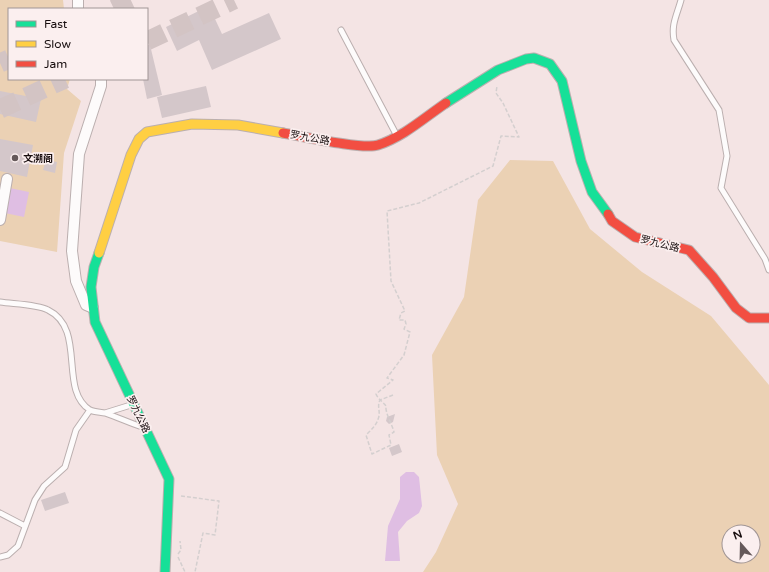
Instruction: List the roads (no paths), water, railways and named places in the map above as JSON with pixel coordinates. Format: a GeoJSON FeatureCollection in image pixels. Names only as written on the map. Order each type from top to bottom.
{"type":"FeatureCollection","features":[{"type":"Feature","properties":{"kind":"street","name":"罗九公路"},"geometry":{"type":"LineString","coordinates":[[165,572],[169,478],[95,322],[91,287],[94,267],[131,155],[139,139],[147,132],[192,124],[238,125],[348,144],[376,146],[398,136],[452,98],[498,70],[526,59],[534,58],[550,64],[562,80],[581,161],[592,192],[612,221],[635,237],[689,250],[713,277],[736,308],[749,318],[769,318]]}},
{"type":"Feature","properties":{"kind":"street"},"geometry":{"type":"LineString","coordinates":[[93,308],[86,305],[76,281],[72,251],[79,154],[101,86],[101,80]]}},
{"type":"Feature","properties":{"kind":"street"},"geometry":{"type":"LineString","coordinates":[[0,220],[6,181]]}},
{"type":"Feature","properties":{"kind":"lane"},"geometry":{"type":"LineString","coordinates":[[681,0],[674,18],[672,29],[674,40],[719,110],[727,156],[721,188],[765,259],[769,270]]}},
{"type":"Feature","properties":{"kind":"lane"},"geometry":{"type":"LineString","coordinates":[[341,30],[398,136]]}},
{"type":"Feature","properties":{"kind":"lane"},"geometry":{"type":"LineString","coordinates":[[0,302],[47,309],[57,315],[64,324],[68,334],[78,393],[83,402],[90,410],[104,413],[146,429]]}},
{"type":"Feature","properties":{"kind":"lane"},"geometry":{"type":"LineString","coordinates":[[104,413],[134,404]]}},
{"type":"Feature","properties":{"kind":"lane"},"geometry":{"type":"LineString","coordinates":[[0,557],[8,555],[18,546],[35,500],[44,486],[65,467],[76,430],[90,410]]}},
{"type":"Feature","properties":{"kind":"lane"},"geometry":{"type":"LineString","coordinates":[[1,515],[25,526]]}},
{"type":"Feature","properties":{"kind":"tunnel"},"geometry":{"type":"LineString","coordinates":[[116,8],[133,0]]}},
{"type":"Feature","properties":{"kind":"tunnel"},"geometry":{"type":"LineString","coordinates":[[148,41],[234,0]]}},
{"type":"Feature","properties":{"kind":"tunnel"},"geometry":{"type":"LineString","coordinates":[[0,63],[8,59]]}},
{"type":"Feature","properties":{"kind":"tunnel"},"geometry":{"type":"LineString","coordinates":[[0,109],[63,80]]}},
{"type":"Feature","properties":{"kind":"place","name":"文溯阁"},"geometry":{"type":"Point","coordinates":[15,158]}}]}
